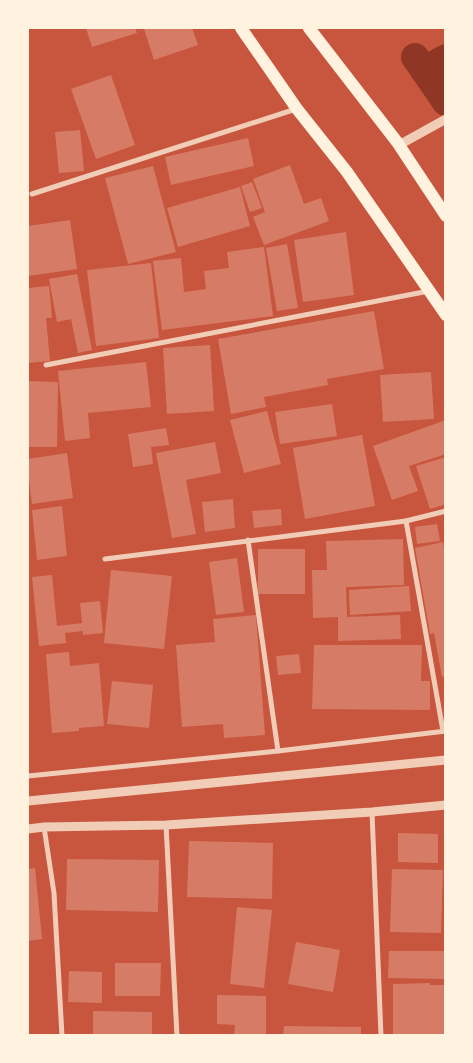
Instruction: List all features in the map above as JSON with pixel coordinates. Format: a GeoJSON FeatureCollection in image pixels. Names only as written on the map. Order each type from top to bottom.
{"type":"FeatureCollection","features":[{"type":"Feature","properties":{"kind":"main road"},"geometry":{"type":"LineString","coordinates":[[241,28],[297,109],[346,172],[446,315]]}},
{"type":"Feature","properties":{"kind":"main road"},"geometry":{"type":"LineString","coordinates":[[310,28],[399,145],[446,216]]}},
{"type":"Feature","properties":{"kind":"street"},"geometry":{"type":"LineString","coordinates":[[32,194],[297,109]]}},
{"type":"Feature","properties":{"kind":"street"},"geometry":{"type":"LineString","coordinates":[[399,145],[442,121]]}},
{"type":"Feature","properties":{"kind":"street"},"geometry":{"type":"LineString","coordinates":[[46,365],[429,291]]}},
{"type":"Feature","properties":{"kind":"street"},"geometry":{"type":"LineString","coordinates":[[105,559],[406,521],[446,511]]}},
{"type":"Feature","properties":{"kind":"street"},"geometry":{"type":"LineString","coordinates":[[28,776],[278,751],[444,731],[406,521]]}},
{"type":"Feature","properties":{"kind":"street"},"geometry":{"type":"LineString","coordinates":[[248,540],[278,751]]}},
{"type":"Feature","properties":{"kind":"street"},"geometry":{"type":"LineString","coordinates":[[28,801],[446,760]]}},
{"type":"Feature","properties":{"kind":"street"},"geometry":{"type":"LineString","coordinates":[[28,829],[44,827],[166,826],[446,805]]}},
{"type":"Feature","properties":{"kind":"street"},"geometry":{"type":"LineString","coordinates":[[372,812],[381,1036]]}},
{"type":"Feature","properties":{"kind":"street"},"geometry":{"type":"LineString","coordinates":[[166,826],[177,1036]]}},
{"type":"Feature","properties":{"kind":"street"},"geometry":{"type":"LineString","coordinates":[[44,827],[54,893],[62,1036]]}},
{"type":"Feature","properties":{"kind":"building"},"geometry":{"type":"Polygon","coordinates":[[[86,28],[135,28],[137,33],[92,47],[86,28]]]}},
{"type":"Feature","properties":{"kind":"building"},"geometry":{"type":"Polygon","coordinates":[[[192,28],[198,45],[154,60],[144,29],[192,28]]]}},
{"type":"Feature","properties":{"kind":"building"},"geometry":{"type":"Polygon","coordinates":[[[111,75],[135,145],[96,159],[71,89],[111,75]]]}},
{"type":"Feature","properties":{"kind":"building"},"geometry":{"type":"Polygon","coordinates":[[[80,130],[84,171],[59,173],[55,132],[80,130]]]}},
{"type":"Feature","properties":{"kind":"building"},"geometry":{"type":"Polygon","coordinates":[[[248,138],[254,166],[171,185],[165,157],[248,138]]]}},
{"type":"Feature","properties":{"kind":"building"},"geometry":{"type":"Polygon","coordinates":[[[290,165],[304,204],[321,198],[329,221],[264,245],[253,217],[265,212],[253,179],[290,165]]]}},
{"type":"Feature","properties":{"kind":"building"},"geometry":{"type":"Polygon","coordinates":[[[153,166],[176,252],[128,264],[105,178],[153,166]]]}},
{"type":"Feature","properties":{"kind":"building"},"geometry":{"type":"Polygon","coordinates":[[[252,182],[262,208],[250,212],[241,186],[252,182]]]}},
{"type":"Feature","properties":{"kind":"building"},"geometry":{"type":"Polygon","coordinates":[[[240,187],[250,226],[178,247],[167,208],[240,187]]]}},
{"type":"Feature","properties":{"kind":"building"},"geometry":{"type":"Polygon","coordinates":[[[70,220],[77,269],[28,276],[28,226],[70,220]]]}},
{"type":"Feature","properties":{"kind":"building"},"geometry":{"type":"Polygon","coordinates":[[[346,232],[354,295],[303,302],[294,240],[346,232]]]}},
{"type":"Feature","properties":{"kind":"building"},"geometry":{"type":"Polygon","coordinates":[[[287,244],[298,308],[277,311],[266,248],[287,244]]]}},
{"type":"Feature","properties":{"kind":"building"},"geometry":{"type":"Polygon","coordinates":[[[264,247],[273,316],[162,330],[153,261],[181,258],[184,292],[206,289],[204,271],[229,268],[227,252],[264,247]]]}},
{"type":"Feature","properties":{"kind":"building"},"geometry":{"type":"Polygon","coordinates":[[[151,263],[159,338],[96,346],[87,270],[151,263]]]}},
{"type":"Feature","properties":{"kind":"building"},"geometry":{"type":"Polygon","coordinates":[[[77,274],[92,350],[78,353],[71,319],[57,322],[49,279],[77,274]]]}},
{"type":"Feature","properties":{"kind":"building"},"geometry":{"type":"Polygon","coordinates":[[[49,286],[52,318],[46,318],[50,361],[28,363],[28,288],[49,286]]]}},
{"type":"Feature","properties":{"kind":"building"},"geometry":{"type":"Polygon","coordinates":[[[374,311],[384,369],[327,379],[328,385],[264,397],[266,407],[231,414],[218,339],[374,311]]]}},
{"type":"Feature","properties":{"kind":"building"},"geometry":{"type":"Polygon","coordinates":[[[210,345],[214,411],[167,414],[163,348],[210,345]]]}},
{"type":"Feature","properties":{"kind":"building"},"geometry":{"type":"Polygon","coordinates":[[[146,362],[151,407],[88,413],[90,438],[65,441],[58,371],[146,362]]]}},
{"type":"Feature","properties":{"kind":"building"},"geometry":{"type":"Polygon","coordinates":[[[431,372],[434,419],[383,422],[380,375],[431,372]]]}},
{"type":"Feature","properties":{"kind":"building"},"geometry":{"type":"Polygon","coordinates":[[[28,381],[58,382],[57,447],[28,447],[28,381]]]}},
{"type":"Feature","properties":{"kind":"building"},"geometry":{"type":"Polygon","coordinates":[[[332,404],[337,436],[280,444],[275,412],[332,404]]]}},
{"type":"Feature","properties":{"kind":"building"},"geometry":{"type":"Polygon","coordinates":[[[267,411],[281,464],[244,473],[230,420],[267,411]]]}},
{"type":"Feature","properties":{"kind":"building"},"geometry":{"type":"Polygon","coordinates":[[[446,420],[446,454],[409,466],[418,491],[392,500],[373,446],[446,420]]]}},
{"type":"Feature","properties":{"kind":"building"},"geometry":{"type":"Polygon","coordinates":[[[166,428],[169,445],[151,447],[153,464],[133,467],[128,434],[166,428]]]}},
{"type":"Feature","properties":{"kind":"building"},"geometry":{"type":"Polygon","coordinates":[[[362,435],[375,506],[305,519],[293,448],[362,435]]]}},
{"type":"Feature","properties":{"kind":"building"},"geometry":{"type":"Polygon","coordinates":[[[215,442],[221,473],[186,480],[196,534],[172,538],[156,453],[215,442]]]}},
{"type":"Feature","properties":{"kind":"building"},"geometry":{"type":"Polygon","coordinates":[[[67,453],[73,498],[32,504],[28,459],[67,453]]]}},
{"type":"Feature","properties":{"kind":"building"},"geometry":{"type":"Polygon","coordinates":[[[446,457],[446,504],[430,509],[416,466],[446,457]]]}},
{"type":"Feature","properties":{"kind":"building"},"geometry":{"type":"Polygon","coordinates":[[[233,499],[235,528],[205,532],[202,502],[233,499]]]}},
{"type":"Feature","properties":{"kind":"building"},"geometry":{"type":"Polygon","coordinates":[[[62,506],[67,556],[37,560],[32,510],[62,506]]]}},
{"type":"Feature","properties":{"kind":"building"},"geometry":{"type":"Polygon","coordinates":[[[281,509],[282,525],[254,528],[252,511],[281,509]]]}},
{"type":"Feature","properties":{"kind":"building"},"geometry":{"type":"Polygon","coordinates":[[[437,524],[440,541],[417,544],[415,527],[437,524]]]}},
{"type":"Feature","properties":{"kind":"building"},"geometry":{"type":"Polygon","coordinates":[[[403,539],[404,585],[346,587],[347,617],[400,615],[401,639],[338,641],[338,617],[313,618],[312,570],[327,570],[326,541],[403,539]]]}},
{"type":"Feature","properties":{"kind":"building"},"geometry":{"type":"Polygon","coordinates":[[[443,542],[444,548],[446,548],[446,676],[442,677],[434,633],[430,634],[415,548],[443,542]]]}},
{"type":"Feature","properties":{"kind":"building"},"geometry":{"type":"Polygon","coordinates":[[[258,549],[305,549],[305,594],[258,594],[258,549]]]}},
{"type":"Feature","properties":{"kind":"building"},"geometry":{"type":"Polygon","coordinates":[[[237,558],[244,612],[216,615],[209,562],[237,558]]]}},
{"type":"Feature","properties":{"kind":"building"},"geometry":{"type":"Polygon","coordinates":[[[111,570],[172,576],[164,649],[104,643],[111,570]]]}},
{"type":"Feature","properties":{"kind":"building"},"geometry":{"type":"Polygon","coordinates":[[[52,575],[57,626],[82,623],[80,603],[100,601],[103,633],[83,635],[83,631],[65,633],[66,643],[39,646],[32,577],[52,575]]]}},
{"type":"Feature","properties":{"kind":"building"},"geometry":{"type":"Polygon","coordinates":[[[409,586],[411,611],[350,615],[349,590],[409,586]]]}},
{"type":"Feature","properties":{"kind":"building"},"geometry":{"type":"Polygon","coordinates":[[[256,615],[265,735],[224,738],[223,724],[182,727],[176,645],[215,642],[213,619],[256,615]]]}},
{"type":"Feature","properties":{"kind":"building"},"geometry":{"type":"Polygon","coordinates":[[[314,645],[422,645],[421,681],[430,681],[430,710],[312,709],[314,645]]]}},
{"type":"Feature","properties":{"kind":"building"},"geometry":{"type":"Polygon","coordinates":[[[69,652],[70,666],[99,663],[104,726],[79,728],[79,731],[52,733],[46,654],[69,652]]]}},
{"type":"Feature","properties":{"kind":"building"},"geometry":{"type":"Polygon","coordinates":[[[299,654],[301,673],[278,675],[276,656],[299,654]]]}},
{"type":"Feature","properties":{"kind":"building"},"geometry":{"type":"Polygon","coordinates":[[[112,681],[153,685],[149,728],[107,724],[112,681]]]}},
{"type":"Feature","properties":{"kind":"building"},"geometry":{"type":"Polygon","coordinates":[[[398,833],[438,834],[438,863],[398,862],[398,833]]]}},
{"type":"Feature","properties":{"kind":"building"},"geometry":{"type":"Polygon","coordinates":[[[189,841],[273,843],[272,899],[187,897],[189,841]]]}},
{"type":"Feature","properties":{"kind":"building"},"geometry":{"type":"Polygon","coordinates":[[[67,859],[159,860],[158,912],[66,910],[67,859]]]}},
{"type":"Feature","properties":{"kind":"building"},"geometry":{"type":"Polygon","coordinates":[[[35,868],[42,939],[28,941],[28,869],[35,868]]]}},
{"type":"Feature","properties":{"kind":"building"},"geometry":{"type":"Polygon","coordinates":[[[392,869],[443,870],[441,933],[390,932],[392,869]]]}},
{"type":"Feature","properties":{"kind":"building"},"geometry":{"type":"Polygon","coordinates":[[[237,907],[272,910],[264,988],[230,984],[237,907]]]}},
{"type":"Feature","properties":{"kind":"building"},"geometry":{"type":"Polygon","coordinates":[[[296,942],[340,950],[333,992],[288,984],[296,942]]]}},
{"type":"Feature","properties":{"kind":"building"},"geometry":{"type":"Polygon","coordinates":[[[389,951],[446,951],[446,979],[388,978],[389,951]]]}},
{"type":"Feature","properties":{"kind":"building"},"geometry":{"type":"Polygon","coordinates":[[[115,963],[161,963],[160,996],[115,996],[115,963]]]}},
{"type":"Feature","properties":{"kind":"building"},"geometry":{"type":"Polygon","coordinates":[[[69,971],[102,972],[102,1003],[68,1002],[69,971]]]}},
{"type":"Feature","properties":{"kind":"building"},"geometry":{"type":"Polygon","coordinates":[[[430,983],[430,985],[446,985],[446,1036],[393,1036],[393,984],[430,983]]]}},
{"type":"Feature","properties":{"kind":"building"},"geometry":{"type":"Polygon","coordinates":[[[217,995],[266,996],[266,1036],[234,1036],[235,1025],[217,1024],[217,995]]]}},
{"type":"Feature","properties":{"kind":"building"},"geometry":{"type":"Polygon","coordinates":[[[93,1011],[152,1012],[152,1036],[93,1036],[93,1011]]]}},
{"type":"Feature","properties":{"kind":"building"},"geometry":{"type":"Polygon","coordinates":[[[284,1026],[361,1027],[361,1036],[283,1036],[284,1026]]]}},
{"type":"Feature","properties":{"kind":"waterway"},"geometry":{"type":"LineString","coordinates":[[415,57],[446,102]]}},
{"type":"Feature","properties":{"kind":"waterway"},"geometry":{"type":"LineString","coordinates":[[424,70],[446,58]]}}]}
